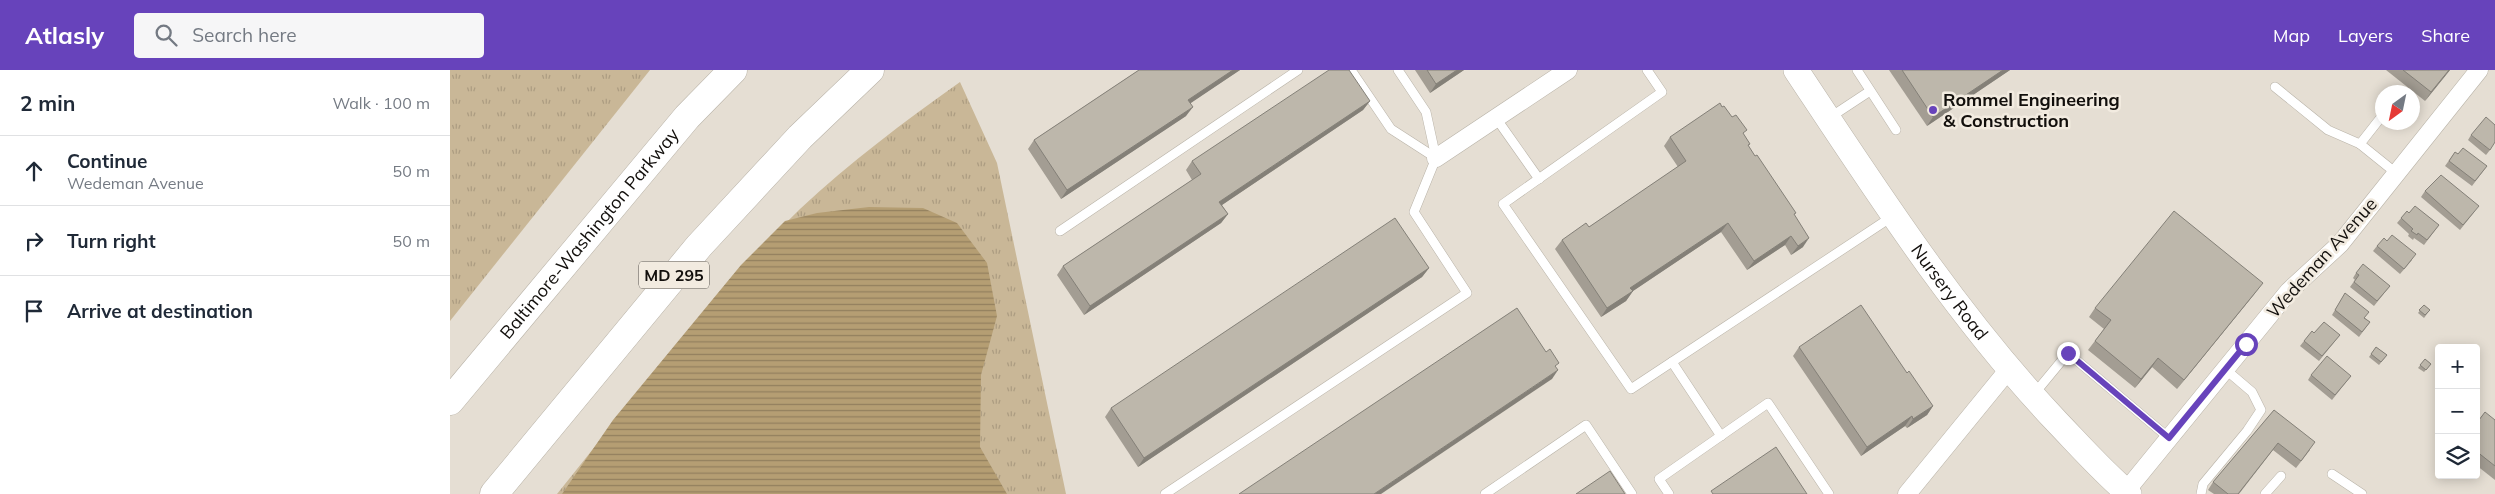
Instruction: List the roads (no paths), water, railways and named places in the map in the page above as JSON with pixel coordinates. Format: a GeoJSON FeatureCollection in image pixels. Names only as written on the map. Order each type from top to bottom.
{"type":"FeatureCollection","features":[{"type":"Feature","properties":{"kind":"highway","name":"Baltimore-Washington Parkway"},"geometry":{"type":"LineString","coordinates":[[450,401],[675,131],[733,70]]}},
{"type":"Feature","properties":{"kind":"highway","name":"MD 295"},"geometry":{"type":"LineString","coordinates":[[494,494],[718,224],[800,137],[870,70]]}},
{"type":"Feature","properties":{"kind":"main road","name":"Nursery Road"},"geometry":{"type":"LineString","coordinates":[[1800,71],[1829,119],[1893,216],[1942,285],[2033,396],[2127,493]]}},
{"type":"Feature","properties":{"kind":"street"},"geometry":{"type":"LineString","coordinates":[[1436,158],[1568,70]]}},
{"type":"Feature","properties":{"kind":"street","name":"Wedeman Avenue"},"geometry":{"type":"LineString","coordinates":[[2127,493],[2169,438],[2289,291],[2340,244],[2479,70]]}},
{"type":"Feature","properties":{"kind":"street"},"geometry":{"type":"LineString","coordinates":[[1908,494],[2009,369]]}},
{"type":"Feature","properties":{"kind":"lane"},"geometry":{"type":"LineString","coordinates":[[1060,231],[1298,70]]}},
{"type":"Feature","properties":{"kind":"lane"},"geometry":{"type":"LineString","coordinates":[[1351,70],[1392,129],[1436,158]]}},
{"type":"Feature","properties":{"kind":"lane"},"geometry":{"type":"LineString","coordinates":[[1165,494],[1467,293],[1414,212],[1436,158],[1426,112],[1398,70]]}},
{"type":"Feature","properties":{"kind":"lane"},"geometry":{"type":"LineString","coordinates":[[1647,70],[1662,92],[1503,204],[1631,388],[1893,216]]}},
{"type":"Feature","properties":{"kind":"lane"},"geometry":{"type":"LineString","coordinates":[[1856,70],[1896,130]]}},
{"type":"Feature","properties":{"kind":"lane"},"geometry":{"type":"LineString","coordinates":[[2275,87],[2328,130],[2360,144],[2396,173]]}},
{"type":"Feature","properties":{"kind":"lane"},"geometry":{"type":"LineString","coordinates":[[1829,119],[1870,91]]}},
{"type":"Feature","properties":{"kind":"lane"},"geometry":{"type":"LineString","coordinates":[[1496,118],[1539,179]]}},
{"type":"Feature","properties":{"kind":"lane"},"geometry":{"type":"LineString","coordinates":[[2360,144],[2375,125]]}},
{"type":"Feature","properties":{"kind":"lane"},"geometry":{"type":"LineString","coordinates":[[2033,396],[2068,353],[2169,438]]}},
{"type":"Feature","properties":{"kind":"lane"},"geometry":{"type":"LineString","coordinates":[[1672,362],[1720,436]]}},
{"type":"Feature","properties":{"kind":"lane"},"geometry":{"type":"LineString","coordinates":[[2201,494],[2203,484],[2247,431],[2261,410],[2252,392],[2226,369]]}},
{"type":"Feature","properties":{"kind":"lane"},"geometry":{"type":"LineString","coordinates":[[1669,494],[1659,479],[1768,403],[1828,494]]}},
{"type":"Feature","properties":{"kind":"lane"},"geometry":{"type":"LineString","coordinates":[[1485,494],[1586,425],[1632,494]]}},
{"type":"Feature","properties":{"kind":"lane"},"geometry":{"type":"LineString","coordinates":[[2332,474],[2362,494]]}},
{"type":"Feature","properties":{"kind":"lane"},"geometry":{"type":"LineString","coordinates":[[2266,494],[2280,476]]}},
{"type":"Feature","properties":{"kind":"place","name":"Rommel Engineering & Construction"},"geometry":{"type":"Point","coordinates":[1933,110]}}]}
